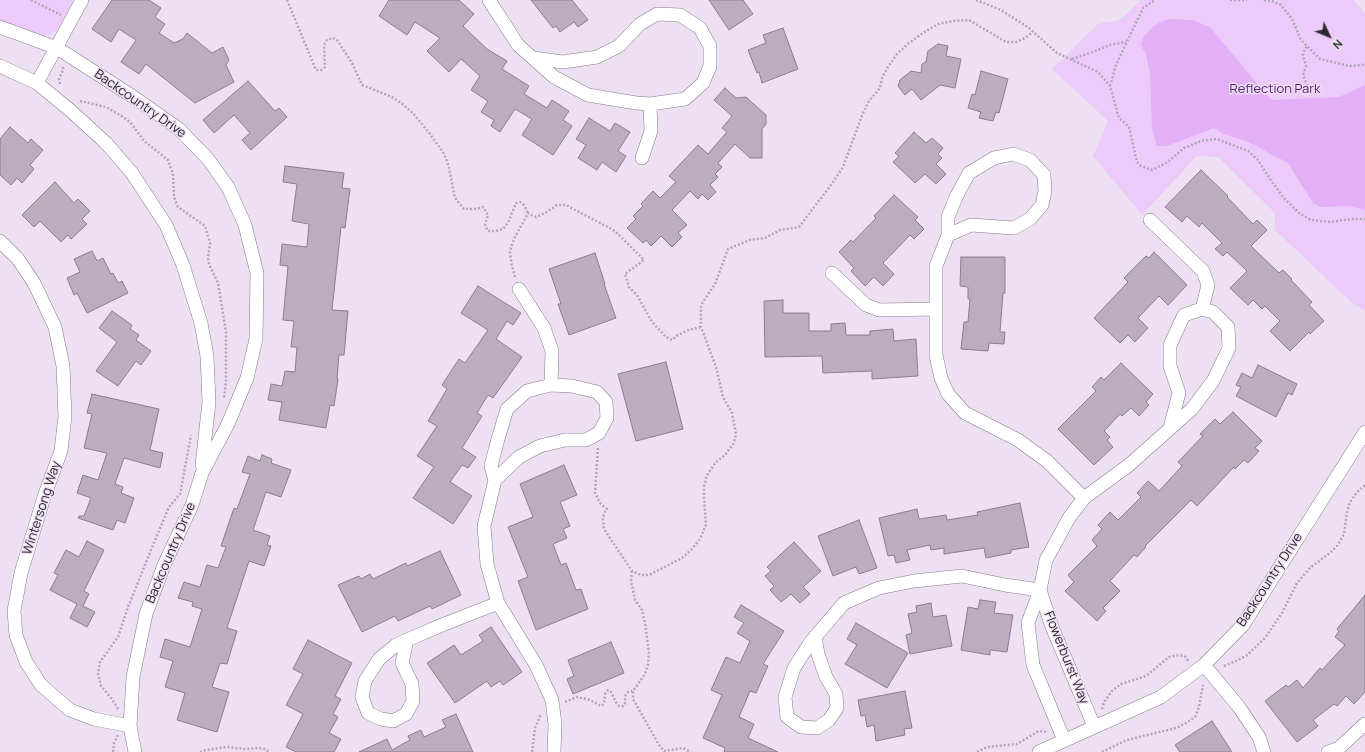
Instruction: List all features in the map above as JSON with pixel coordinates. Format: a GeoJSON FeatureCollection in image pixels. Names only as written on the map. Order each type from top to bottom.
{"type":"FeatureCollection","features":[{"type":"Feature","properties":{"kind":"street"},"geometry":{"type":"LineString","coordinates":[[37,83],[62,51],[72,20],[82,0]]}},
{"type":"Feature","properties":{"kind":"street"},"geometry":{"type":"LineString","coordinates":[[488,0],[518,44],[533,58],[554,77],[588,95],[650,104],[685,99],[704,83],[710,66],[710,46],[700,28],[680,15],[657,14],[640,24],[619,46],[597,57],[563,62],[533,58]]}},
{"type":"Feature","properties":{"kind":"street","name":"Backcountry Drive"},"geometry":{"type":"LineString","coordinates":[[0,28],[62,51],[132,96],[179,129],[208,160],[228,187],[245,225],[257,273],[256,339],[247,378],[228,424],[202,473],[192,505],[164,565],[146,614],[125,725],[135,752]]}},
{"type":"Feature","properties":{"kind":"street","name":"Backcountry Drive"},"geometry":{"type":"LineString","coordinates":[[0,66],[37,83],[106,143],[132,173],[166,225],[184,265],[201,324],[207,356],[209,402],[202,473]]}},
{"type":"Feature","properties":{"kind":"street"},"geometry":{"type":"LineString","coordinates":[[642,158],[651,132],[650,104]]}},
{"type":"Feature","properties":{"kind":"street"},"geometry":{"type":"LineString","coordinates":[[948,235],[971,225],[1014,228],[1030,219],[1042,205],[1045,191],[1044,175],[1030,160],[1013,154],[994,158],[970,173],[956,196],[948,217],[948,235],[936,266],[936,355],[941,378],[948,394],[965,413],[1018,440],[1047,461],[1084,498]]}},
{"type":"Feature","properties":{"kind":"street"},"geometry":{"type":"LineString","coordinates":[[1150,220],[1203,271],[1208,285],[1202,309],[1184,314],[1170,345],[1170,366],[1179,393],[1170,428]]}},
{"type":"Feature","properties":{"kind":"street","name":"Wintersong Way"},"geometry":{"type":"LineString","coordinates":[[0,241],[18,259],[30,277],[55,327],[63,366],[65,416],[61,451],[45,494],[21,573],[14,611],[16,635],[26,662],[41,685],[70,710],[94,719],[125,725]]}},
{"type":"Feature","properties":{"kind":"street"},"geometry":{"type":"LineString","coordinates":[[832,273],[866,305],[879,310],[936,309]]}},
{"type":"Feature","properties":{"kind":"street"},"geometry":{"type":"LineString","coordinates":[[519,289],[544,328],[552,351],[552,385]]}},
{"type":"Feature","properties":{"kind":"street","name":"Flowerburst Way"},"geometry":{"type":"LineString","coordinates":[[1064,740],[1033,665],[1028,623],[1040,590],[1046,560],[1069,518],[1084,498],[1129,465],[1192,409],[1213,381],[1229,348],[1228,327],[1213,312],[1202,309]]}},
{"type":"Feature","properties":{"kind":"street"},"geometry":{"type":"LineString","coordinates":[[495,480],[519,457],[540,446],[565,440],[586,440],[598,433],[607,418],[606,402],[597,392],[572,386],[552,385],[527,391],[507,409],[491,466],[495,480],[484,526],[487,564],[498,602],[536,665],[552,703],[555,724],[554,752]]}},
{"type":"Feature","properties":{"kind":"street","name":"Backcountry Drive"},"geometry":{"type":"LineString","coordinates":[[1039,752],[1161,697],[1243,625],[1365,432]]}},
{"type":"Feature","properties":{"kind":"street"},"geometry":{"type":"LineString","coordinates":[[815,638],[818,654],[826,677],[836,694],[837,708],[829,720],[817,728],[801,727],[787,718],[785,697],[794,668],[810,643],[844,603],[878,588],[907,582],[962,576],[1005,585],[1040,590]]}},
{"type":"Feature","properties":{"kind":"street","name":"Flowerburst Way"},"geometry":{"type":"LineString","coordinates":[[1040,590],[1052,627],[1094,726]]}},
{"type":"Feature","properties":{"kind":"street"},"geometry":{"type":"LineString","coordinates":[[407,640],[402,663],[412,684],[413,700],[406,714],[393,721],[381,719],[368,713],[362,697],[364,681],[379,659],[396,645],[407,640],[498,602]]}},
{"type":"Feature","properties":{"kind":"street"},"geometry":{"type":"LineString","coordinates":[[1198,665],[1239,707],[1259,737],[1264,752]]}},
{"type":"Feature","properties":{"kind":"street"},"geometry":{"type":"LineString","coordinates":[[1328,752],[1339,748],[1365,724]]}},
{"type":"Feature","properties":{"kind":"path"},"geometry":{"type":"LineString","coordinates":[[31,0],[36,1],[72,20]]}},
{"type":"Feature","properties":{"kind":"path"},"geometry":{"type":"LineString","coordinates":[[287,0],[316,70],[321,70],[325,67],[324,45],[327,40],[333,38],[337,40],[352,62],[362,85],[392,97],[402,103],[430,134],[443,152],[447,161],[455,198],[464,209],[477,209],[483,207],[488,215],[485,225],[488,231],[502,229],[508,223],[516,203],[520,202],[524,205],[531,216],[536,217],[557,205],[566,206],[616,230],[644,260],[625,274],[629,287],[637,295],[660,333],[672,340],[688,330],[701,327]]}},
{"type":"Feature","properties":{"kind":"path"},"geometry":{"type":"LineString","coordinates":[[976,0],[1001,10],[1033,32],[1057,53],[1098,72],[1110,86],[1119,118],[1129,127],[1137,162],[1141,166],[1152,170],[1168,162],[1184,148],[1201,141],[1217,139],[1248,151],[1258,160],[1283,197],[1299,213],[1311,220],[1330,222],[1351,218],[1365,219]]}},
{"type":"Feature","properties":{"kind":"path"},"geometry":{"type":"LineString","coordinates":[[1110,86],[1116,65],[1142,8],[1155,0]]}},
{"type":"Feature","properties":{"kind":"path"},"geometry":{"type":"LineString","coordinates":[[1230,0],[1247,0]]}},
{"type":"Feature","properties":{"kind":"path"},"geometry":{"type":"LineString","coordinates":[[1264,0],[1272,1],[1280,5],[1292,19],[1301,40],[1320,59],[1349,66],[1362,66],[1365,64]]}},
{"type":"Feature","properties":{"kind":"path"},"geometry":{"type":"LineString","coordinates":[[593,436],[599,444],[595,493],[600,503],[607,509],[604,513],[603,519],[604,528],[632,571],[641,575],[649,575],[673,564],[682,558],[700,539],[706,524],[704,487],[707,475],[716,462],[726,455],[734,443],[736,434],[732,413],[723,397],[716,367],[701,327],[701,305],[715,284],[728,249],[750,240],[765,238],[780,230],[799,227],[843,168],[868,101],[880,88],[882,78],[888,67],[909,43],[938,24],[953,21],[969,20],[1006,42],[1016,42],[1033,32]]}},
{"type":"Feature","properties":{"kind":"path"},"geometry":{"type":"LineString","coordinates":[[1072,59],[1108,45],[1127,42]]}},
{"type":"Feature","properties":{"kind":"path"},"geometry":{"type":"LineString","coordinates":[[1307,46],[1303,55],[1306,66],[1303,75],[1307,90]]}},
{"type":"Feature","properties":{"kind":"path"},"geometry":{"type":"LineString","coordinates":[[62,51],[63,70],[59,79],[59,84],[63,88]]}},
{"type":"Feature","properties":{"kind":"path"},"geometry":{"type":"LineString","coordinates":[[75,98],[80,101],[106,107],[130,122],[144,141],[168,160],[173,174],[174,197],[178,208],[205,226],[210,243],[208,258],[209,264],[218,283],[226,332],[226,381],[224,401]]}},
{"type":"Feature","properties":{"kind":"path"},"geometry":{"type":"LineString","coordinates":[[519,289],[512,266],[510,253],[514,239],[528,213]]}},
{"type":"Feature","properties":{"kind":"path"},"geometry":{"type":"LineString","coordinates":[[113,752],[114,743],[125,725],[112,699],[101,686],[98,674],[100,662],[118,637],[128,606],[169,507],[180,494],[191,432]]}},
{"type":"Feature","properties":{"kind":"path"},"geometry":{"type":"LineString","coordinates":[[1224,666],[1246,656],[1260,643],[1282,613],[1304,574],[1338,545],[1344,534],[1350,502],[1357,492],[1365,485]]}},
{"type":"Feature","properties":{"kind":"path"},"geometry":{"type":"LineString","coordinates":[[632,571],[631,582],[635,600],[642,610],[646,623],[649,649],[648,664],[645,674],[633,692],[633,699],[659,745],[664,751],[683,748],[691,752]]}},
{"type":"Feature","properties":{"kind":"path"},"geometry":{"type":"LineString","coordinates":[[1102,709],[1104,702],[1112,690],[1121,684],[1146,676],[1170,657],[1180,655],[1198,665]]}},
{"type":"Feature","properties":{"kind":"path"},"geometry":{"type":"LineString","coordinates":[[1102,752],[1127,740],[1176,728],[1195,717],[1199,707],[1204,681]]}},
{"type":"Feature","properties":{"kind":"path"},"geometry":{"type":"LineString","coordinates":[[532,752],[533,735],[537,721],[545,707],[552,703],[563,703],[577,697],[590,700],[601,706],[604,704],[605,694],[608,690],[611,692],[617,704],[623,706],[625,704],[625,696],[628,692],[633,692]]}},
{"type":"Feature","properties":{"kind":"path"},"geometry":{"type":"LineString","coordinates":[[977,752],[987,747],[1017,744],[1040,731],[1050,733]]}},
{"type":"Feature","properties":{"kind":"path"},"geometry":{"type":"LineString","coordinates":[[200,752],[227,747],[245,749],[259,748],[269,752]]}},
{"type":"Feature","properties":{"kind":"green space"},"geometry":{"type":"Polygon","coordinates":[[[0,0],[73,0],[59,29],[42,37],[0,21],[0,0]]]}},
{"type":"Feature","properties":{"kind":"green space","name":"Reflection Park"},"geometry":{"type":"Polygon","coordinates":[[[1141,0],[1353,0],[1365,13],[1365,311],[1351,302],[1275,230],[1275,213],[1218,157],[1197,156],[1142,215],[1093,156],[1108,121],[1052,69],[1098,24],[1120,20],[1141,0]]]}},
{"type":"Feature","properties":{"kind":"shaded area"},"geometry":{"type":"Polygon","coordinates":[[[1167,19],[1192,20],[1210,27],[1271,100],[1339,97],[1365,85],[1365,210],[1351,206],[1321,207],[1313,203],[1288,163],[1246,141],[1224,134],[1214,128],[1167,146],[1157,146],[1152,129],[1150,73],[1146,55],[1141,45],[1143,38],[1153,26],[1167,19]]]}},
{"type":"Feature","properties":{"kind":"building"},"geometry":{"type":"Polygon","coordinates":[[[112,0],[149,0],[161,8],[155,17],[165,24],[159,33],[174,43],[183,39],[187,33],[212,53],[223,47],[229,60],[226,65],[234,82],[195,103],[146,64],[139,74],[121,62],[136,40],[119,29],[111,42],[92,29],[112,0]]]}},
{"type":"Feature","properties":{"kind":"building"},"geometry":{"type":"Polygon","coordinates":[[[389,0],[459,0],[474,14],[463,26],[487,49],[507,61],[502,69],[529,86],[524,94],[547,108],[552,100],[569,111],[563,120],[572,126],[553,155],[522,135],[532,119],[515,109],[500,132],[491,126],[494,120],[481,112],[488,101],[471,90],[480,76],[461,59],[449,72],[427,51],[440,38],[415,22],[407,35],[379,16],[389,0]]]}},
{"type":"Feature","properties":{"kind":"building"},"geometry":{"type":"Polygon","coordinates":[[[531,0],[572,0],[588,20],[578,27],[574,22],[560,32],[556,26],[553,28],[531,0]]]}},
{"type":"Feature","properties":{"kind":"building"},"geometry":{"type":"Polygon","coordinates":[[[709,0],[743,0],[753,14],[729,30],[709,0]]]}},
{"type":"Feature","properties":{"kind":"building"},"geometry":{"type":"Polygon","coordinates":[[[783,28],[798,69],[762,83],[759,72],[757,73],[748,50],[766,43],[763,35],[783,28]]]}},
{"type":"Feature","properties":{"kind":"building"},"geometry":{"type":"Polygon","coordinates":[[[938,44],[948,46],[946,56],[961,59],[955,88],[940,85],[921,100],[912,89],[905,95],[898,86],[900,80],[911,71],[921,73],[922,64],[926,62],[928,51],[938,44]]]}},
{"type":"Feature","properties":{"kind":"building"},"geometry":{"type":"Polygon","coordinates":[[[981,71],[1008,79],[999,113],[996,112],[993,121],[979,118],[981,112],[968,108],[972,94],[975,95],[981,71]]]}},
{"type":"Feature","properties":{"kind":"building"},"geometry":{"type":"Polygon","coordinates":[[[248,81],[275,111],[279,108],[287,117],[251,150],[242,140],[250,133],[234,115],[214,133],[203,120],[248,81]]]}},
{"type":"Feature","properties":{"kind":"building"},"geometry":{"type":"Polygon","coordinates":[[[725,88],[736,98],[746,97],[766,115],[766,124],[762,129],[762,158],[750,158],[735,144],[718,163],[722,167],[715,174],[718,177],[710,185],[716,192],[708,200],[702,194],[698,199],[690,191],[672,210],[687,225],[678,233],[682,237],[672,247],[661,236],[651,246],[646,240],[643,243],[627,228],[636,219],[633,216],[643,206],[641,204],[653,191],[660,198],[676,182],[669,176],[698,145],[708,154],[727,132],[722,128],[732,116],[714,100],[725,88]]]}},
{"type":"Feature","properties":{"kind":"building"},"geometry":{"type":"Polygon","coordinates":[[[589,118],[610,131],[615,123],[630,132],[618,151],[626,156],[616,172],[602,162],[597,170],[578,158],[586,145],[576,139],[589,118]]]}},
{"type":"Feature","properties":{"kind":"building"},"geometry":{"type":"Polygon","coordinates":[[[10,127],[28,143],[31,139],[43,150],[30,165],[34,169],[22,183],[17,178],[11,185],[0,175],[0,139],[10,127]]]}},
{"type":"Feature","properties":{"kind":"building"},"geometry":{"type":"Polygon","coordinates":[[[914,132],[926,143],[932,138],[943,148],[938,154],[942,158],[936,164],[946,174],[936,184],[925,174],[915,183],[893,162],[899,156],[895,153],[914,132]]]}},
{"type":"Feature","properties":{"kind":"building"},"geometry":{"type":"Polygon","coordinates":[[[285,166],[344,173],[342,188],[350,189],[345,228],[341,227],[332,310],[348,311],[344,355],[339,355],[338,379],[334,406],[330,405],[326,428],[279,420],[282,402],[268,400],[271,384],[282,386],[285,371],[295,372],[297,347],[291,347],[294,321],[283,320],[288,266],[280,265],[282,244],[307,247],[309,224],[292,221],[297,184],[283,182],[285,166]]]}},
{"type":"Feature","properties":{"kind":"building"},"geometry":{"type":"Polygon","coordinates":[[[1201,170],[1228,196],[1227,197],[1253,224],[1257,220],[1267,230],[1251,246],[1279,273],[1283,270],[1292,279],[1291,280],[1312,302],[1309,305],[1324,321],[1310,334],[1309,332],[1290,351],[1270,331],[1280,321],[1265,306],[1262,309],[1253,300],[1248,305],[1230,288],[1247,271],[1227,252],[1223,256],[1215,249],[1222,243],[1202,223],[1199,227],[1187,216],[1182,222],[1165,207],[1201,170]]]}},
{"type":"Feature","properties":{"kind":"building"},"geometry":{"type":"Polygon","coordinates":[[[55,182],[74,203],[78,199],[90,211],[82,219],[87,224],[71,239],[68,235],[61,242],[40,221],[34,227],[22,215],[55,182]]]}},
{"type":"Feature","properties":{"kind":"building"},"geometry":{"type":"Polygon","coordinates":[[[894,195],[918,217],[915,220],[924,229],[914,239],[910,235],[883,263],[894,274],[883,286],[874,277],[865,286],[851,271],[854,268],[839,252],[851,240],[853,242],[876,218],[874,216],[894,195]]]}},
{"type":"Feature","properties":{"kind":"building"},"geometry":{"type":"Polygon","coordinates":[[[92,251],[97,261],[103,258],[111,274],[113,273],[118,283],[122,281],[128,293],[87,313],[77,293],[74,295],[67,278],[80,272],[74,259],[92,251]]]}},
{"type":"Feature","properties":{"kind":"building"},"geometry":{"type":"Polygon","coordinates":[[[1154,252],[1187,285],[1168,305],[1159,296],[1138,318],[1148,328],[1135,342],[1128,335],[1120,343],[1094,318],[1128,282],[1124,278],[1146,256],[1149,258],[1154,252]]]}},
{"type":"Feature","properties":{"kind":"building"},"geometry":{"type":"Polygon","coordinates":[[[595,253],[616,318],[569,335],[558,304],[561,304],[549,269],[595,253]]]}},
{"type":"Feature","properties":{"kind":"building"},"geometry":{"type":"Polygon","coordinates":[[[961,257],[1005,257],[1005,293],[1003,293],[1000,332],[1005,332],[1004,344],[989,343],[988,351],[961,349],[964,322],[968,322],[970,299],[968,299],[968,287],[960,286],[961,257]]]}},
{"type":"Feature","properties":{"kind":"building"},"geometry":{"type":"Polygon","coordinates":[[[478,286],[521,313],[513,325],[507,321],[496,339],[522,357],[493,398],[488,395],[477,413],[482,416],[462,448],[476,457],[468,468],[462,465],[450,482],[472,496],[453,524],[413,498],[434,467],[417,456],[437,426],[428,421],[447,389],[442,385],[459,359],[465,363],[488,330],[461,313],[478,286]]]}},
{"type":"Feature","properties":{"kind":"building"},"geometry":{"type":"Polygon","coordinates":[[[783,300],[783,313],[809,313],[809,331],[831,331],[831,324],[845,323],[846,335],[870,335],[870,331],[893,329],[894,341],[916,339],[918,376],[872,379],[872,371],[823,373],[822,356],[765,357],[764,301],[783,300]]]}},
{"type":"Feature","properties":{"kind":"building"},"geometry":{"type":"Polygon","coordinates":[[[112,311],[132,325],[130,329],[139,335],[136,340],[151,351],[141,365],[136,361],[118,386],[96,371],[117,342],[99,328],[112,311]]]}},
{"type":"Feature","properties":{"kind":"building"},"geometry":{"type":"Polygon","coordinates":[[[666,362],[683,429],[636,441],[618,374],[666,362]]]}},
{"type":"Feature","properties":{"kind":"building"},"geometry":{"type":"Polygon","coordinates":[[[1121,363],[1153,394],[1146,402],[1149,405],[1139,416],[1131,408],[1122,416],[1120,414],[1104,431],[1110,437],[1107,440],[1113,447],[1094,465],[1058,429],[1096,391],[1092,387],[1101,377],[1104,380],[1121,363]]]}},
{"type":"Feature","properties":{"kind":"building"},"geometry":{"type":"Polygon","coordinates":[[[1258,365],[1297,384],[1292,395],[1288,393],[1276,417],[1236,396],[1241,387],[1236,385],[1242,373],[1252,378],[1258,365]]]}},
{"type":"Feature","properties":{"kind":"building"},"geometry":{"type":"Polygon","coordinates":[[[92,394],[159,409],[150,450],[163,453],[160,468],[124,458],[115,484],[123,487],[121,493],[134,498],[125,523],[117,520],[113,530],[78,518],[79,516],[84,516],[91,498],[77,493],[83,475],[98,480],[107,453],[84,448],[92,414],[87,413],[92,394]]]}},
{"type":"Feature","properties":{"kind":"building"},"geometry":{"type":"Polygon","coordinates":[[[1233,412],[1262,441],[1255,448],[1259,451],[1248,463],[1244,460],[1235,469],[1234,467],[1197,506],[1191,500],[1145,546],[1146,547],[1137,557],[1134,555],[1110,581],[1120,591],[1103,608],[1106,611],[1097,621],[1065,591],[1074,582],[1068,575],[1097,546],[1092,540],[1102,529],[1098,525],[1110,512],[1118,520],[1141,497],[1137,493],[1148,481],[1159,491],[1182,466],[1178,462],[1203,436],[1200,434],[1215,419],[1220,424],[1233,412]]]}},
{"type":"Feature","properties":{"kind":"building"},"geometry":{"type":"Polygon","coordinates":[[[262,455],[272,459],[271,463],[291,470],[281,497],[266,492],[253,530],[270,536],[267,545],[271,546],[264,566],[249,561],[227,628],[237,631],[227,664],[220,663],[212,687],[229,692],[217,732],[177,720],[185,693],[165,687],[173,661],[160,657],[165,639],[190,647],[202,609],[192,606],[193,602],[178,598],[184,582],[200,587],[207,565],[218,568],[226,547],[221,546],[234,508],[237,509],[250,474],[242,472],[248,456],[260,461],[262,455]]]}},
{"type":"Feature","properties":{"kind":"building"},"geometry":{"type":"Polygon","coordinates":[[[564,465],[577,495],[560,502],[570,526],[563,529],[567,538],[553,544],[561,565],[566,563],[576,590],[581,589],[588,609],[536,630],[518,581],[528,577],[508,527],[533,517],[520,484],[564,465]]]}},
{"type":"Feature","properties":{"kind":"building"},"geometry":{"type":"Polygon","coordinates":[[[1020,503],[1029,547],[1011,550],[1011,553],[986,558],[984,548],[944,554],[944,548],[931,550],[930,545],[907,550],[910,560],[896,563],[894,555],[888,556],[879,518],[917,509],[919,519],[946,515],[947,520],[978,515],[977,512],[1020,503]]]}},
{"type":"Feature","properties":{"kind":"building"},"geometry":{"type":"Polygon","coordinates":[[[859,520],[877,568],[859,574],[856,567],[833,576],[818,536],[859,520]]]}},
{"type":"Feature","properties":{"kind":"building"},"geometry":{"type":"Polygon","coordinates":[[[87,541],[104,550],[84,591],[89,594],[83,606],[95,612],[87,627],[70,618],[77,604],[50,590],[58,575],[54,573],[66,550],[79,557],[87,541]]]}},
{"type":"Feature","properties":{"kind":"building"},"geometry":{"type":"Polygon","coordinates":[[[794,542],[821,571],[803,587],[810,594],[800,603],[791,594],[781,602],[770,590],[774,586],[765,576],[771,571],[767,567],[794,542]]]}},
{"type":"Feature","properties":{"kind":"building"},"geometry":{"type":"Polygon","coordinates":[[[440,551],[461,595],[432,609],[430,606],[398,621],[395,616],[362,632],[338,585],[359,576],[361,579],[370,574],[373,579],[406,563],[407,566],[440,551]]]}},
{"type":"Feature","properties":{"kind":"building"},"geometry":{"type":"Polygon","coordinates":[[[1365,595],[1365,692],[1354,704],[1346,696],[1337,706],[1334,704],[1313,720],[1318,726],[1297,742],[1265,701],[1286,685],[1288,687],[1297,680],[1303,688],[1320,668],[1322,670],[1345,645],[1335,637],[1339,631],[1337,629],[1365,595]]]}},
{"type":"Feature","properties":{"kind":"building"},"geometry":{"type":"Polygon","coordinates":[[[980,600],[996,602],[994,613],[1013,615],[1007,652],[990,650],[990,655],[961,650],[968,607],[978,609],[980,600]]]}},
{"type":"Feature","properties":{"kind":"building"},"geometry":{"type":"Polygon","coordinates":[[[931,603],[933,617],[946,615],[952,646],[910,654],[906,635],[912,633],[908,614],[917,612],[916,606],[931,603]]]}},
{"type":"Feature","properties":{"kind":"building"},"geometry":{"type":"Polygon","coordinates":[[[741,605],[784,631],[763,664],[768,666],[756,693],[750,691],[739,717],[754,724],[748,738],[778,752],[724,752],[725,748],[703,738],[722,695],[711,690],[726,657],[740,663],[750,641],[737,633],[744,623],[734,617],[741,605]]]}},
{"type":"Feature","properties":{"kind":"building"},"geometry":{"type":"Polygon","coordinates":[[[856,623],[908,653],[887,688],[845,664],[857,645],[847,639],[856,623]]]}},
{"type":"Feature","properties":{"kind":"building"},"geometry":{"type":"Polygon","coordinates":[[[491,627],[522,672],[503,685],[500,681],[491,687],[487,681],[455,703],[427,663],[454,645],[461,655],[483,641],[479,635],[491,627]]]}},
{"type":"Feature","properties":{"kind":"building"},"geometry":{"type":"Polygon","coordinates":[[[308,640],[352,663],[335,696],[341,699],[333,714],[338,717],[329,733],[341,739],[334,752],[296,752],[286,747],[303,714],[286,705],[303,674],[293,669],[308,640]]]}},
{"type":"Feature","properties":{"kind":"building"},"geometry":{"type":"Polygon","coordinates":[[[611,642],[624,673],[573,694],[567,679],[574,676],[568,660],[611,642]]]}},
{"type":"Feature","properties":{"kind":"building"},"geometry":{"type":"Polygon","coordinates":[[[905,691],[912,728],[904,729],[905,735],[876,741],[874,725],[867,727],[865,715],[861,716],[858,700],[905,691]]]}},
{"type":"Feature","properties":{"kind":"building"},"geometry":{"type":"Polygon","coordinates":[[[456,714],[473,752],[359,752],[387,739],[392,750],[410,740],[408,736],[421,730],[424,737],[446,727],[442,720],[456,714]]]}},
{"type":"Feature","properties":{"kind":"building"},"geometry":{"type":"Polygon","coordinates":[[[1212,721],[1232,752],[1180,752],[1175,745],[1212,721]]]}}]}
